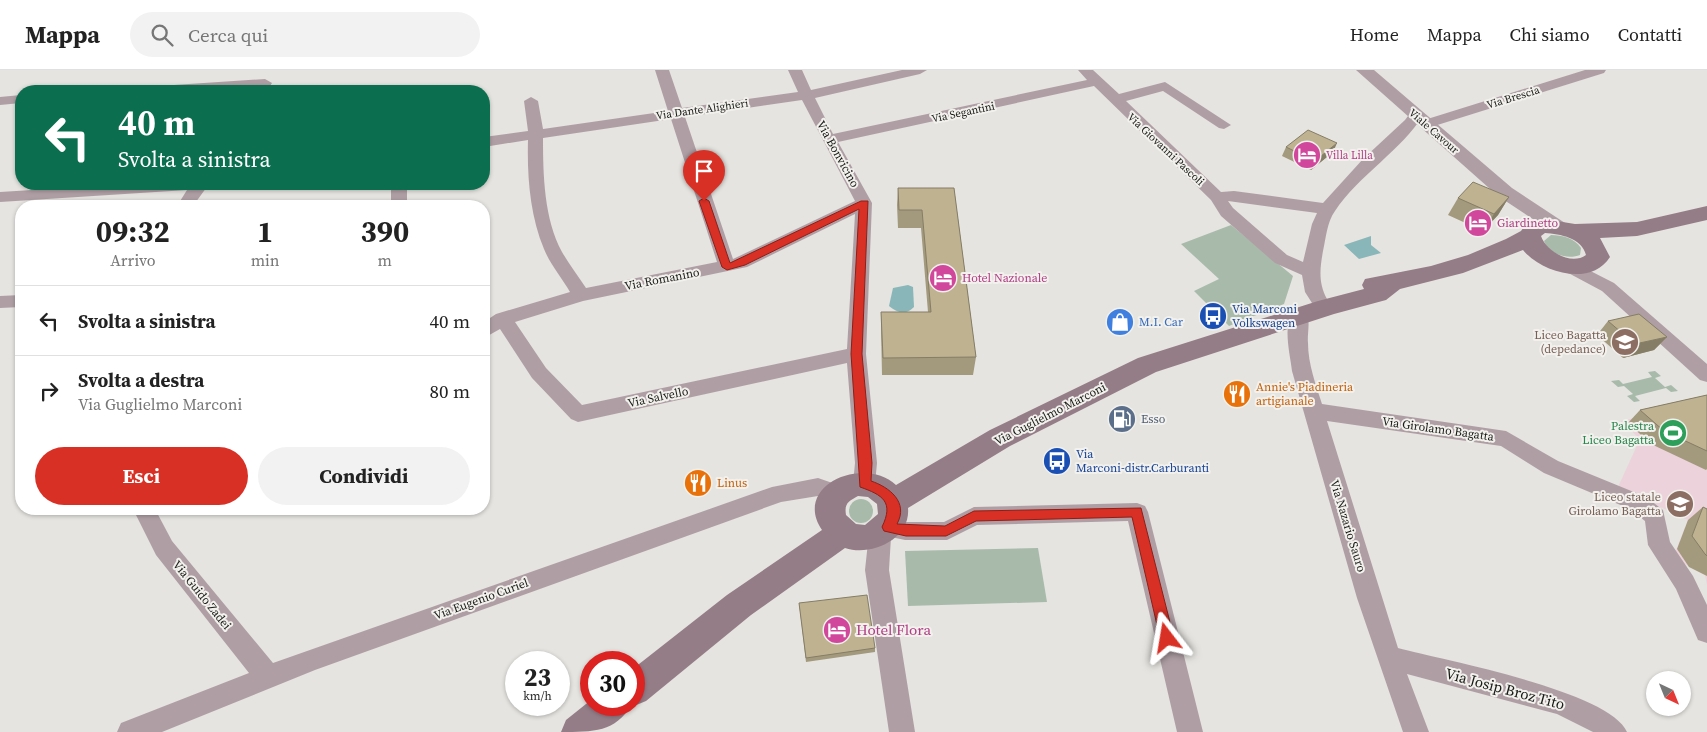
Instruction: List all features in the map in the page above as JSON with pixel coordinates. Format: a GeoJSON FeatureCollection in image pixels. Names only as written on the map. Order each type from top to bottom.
{"type":"FeatureCollection","features":[{"type":"Feature","properties":{"kind":"main road"},"geometry":{"type":"LineString","coordinates":[[1565,264],[1539,252],[1530,241],[1531,233],[1544,226],[1565,229],[1637,229],[1707,213]]}},
{"type":"Feature","properties":{"kind":"main road"},"geometry":{"type":"LineString","coordinates":[[1565,229],[1589,240],[1598,254]]}},
{"type":"Feature","properties":{"kind":"main road"},"geometry":{"type":"LineString","coordinates":[[1441,270],[1534,261],[1586,266],[1594,262],[1598,254],[1637,229]]}},
{"type":"Feature","properties":{"kind":"main road","name":"Via Guglielmo Marconi"},"geometry":{"type":"LineString","coordinates":[[1215,342],[1245,326],[1318,299],[1367,286],[1392,284],[1513,247],[1531,233]]}},
{"type":"Feature","properties":{"kind":"main road","name":"Via Guglielmo Marconi"},"geometry":{"type":"LineString","coordinates":[[842,533],[861,538],[1000,438],[1146,365],[1215,342],[1251,333],[1377,294],[1392,284]]}},
{"type":"Feature","properties":{"kind":"main road"},"geometry":{"type":"LineString","coordinates":[[645,680],[739,605],[842,533],[830,518],[828,509],[836,493],[854,484],[864,484],[882,489],[887,521]]}},
{"type":"Feature","properties":{"kind":"main road"},"geometry":{"type":"LineString","coordinates":[[579,732],[599,716]]}},
{"type":"Feature","properties":{"kind":"street"},"geometry":{"type":"LineString","coordinates":[[263,85],[274,70]]}},
{"type":"Feature","properties":{"kind":"street"},"geometry":{"type":"LineString","coordinates":[[662,70],[727,267]]}},
{"type":"Feature","properties":{"kind":"street","name":"Via Bonvicino"},"geometry":{"type":"LineString","coordinates":[[795,70],[829,140],[864,203],[856,354],[866,463],[864,484]]}},
{"type":"Feature","properties":{"kind":"street","name":"Via Dante Alighieri"},"geometry":{"type":"LineString","coordinates":[[490,141],[806,94],[920,70]]}},
{"type":"Feature","properties":{"kind":"street","name":"Via Giovanni Pascoli"},"geometry":{"type":"LineString","coordinates":[[1085,70],[1095,82],[1217,197],[1227,212],[1281,259],[1310,272]]}},
{"type":"Feature","properties":{"kind":"street","name":"Viale Cavour"},"geometry":{"type":"LineString","coordinates":[[1366,70],[1505,192],[1565,229]]}},
{"type":"Feature","properties":{"kind":"street","name":"Via Brescia"},"geometry":{"type":"LineString","coordinates":[[1421,120],[1600,70]]}},
{"type":"Feature","properties":{"kind":"street","name":"Via Segantini"},"geometry":{"type":"LineString","coordinates":[[829,140],[1095,82]]}},
{"type":"Feature","properties":{"kind":"street","name":"Via Giovanni Pascoli"},"geometry":{"type":"LineString","coordinates":[[1115,100],[1165,86],[1224,125]]}},
{"type":"Feature","properties":{"kind":"street"},"geometry":{"type":"LineString","coordinates":[[0,100],[15,99]]}},
{"type":"Feature","properties":{"kind":"street"},"geometry":{"type":"LineString","coordinates":[[531,101],[536,133],[535,164],[541,215],[553,251],[581,295]]}},
{"type":"Feature","properties":{"kind":"street"},"geometry":{"type":"LineString","coordinates":[[1318,299],[1314,292],[1310,272],[1320,224],[1327,209],[1369,162],[1412,123],[1421,120]]}},
{"type":"Feature","properties":{"kind":"street"},"geometry":{"type":"LineString","coordinates":[[0,197],[100,190]]}},
{"type":"Feature","properties":{"kind":"street","name":"Viale Cavour"},"geometry":{"type":"LineString","coordinates":[[1505,192],[1531,233]]}},
{"type":"Feature","properties":{"kind":"street"},"geometry":{"type":"LineString","coordinates":[[1217,197],[1234,196],[1327,209]]}},
{"type":"Feature","properties":{"kind":"street","name":"Via Romanino"},"geometry":{"type":"LineString","coordinates":[[490,327],[503,319],[581,295],[742,263],[864,203]]}},
{"type":"Feature","properties":{"kind":"street"},"geometry":{"type":"LineString","coordinates":[[1598,254],[1600,276],[1608,287]]}},
{"type":"Feature","properties":{"kind":"street"},"geometry":{"type":"LineString","coordinates":[[1565,264],[1591,276],[1608,287],[1705,371]]}},
{"type":"Feature","properties":{"kind":"street"},"geometry":{"type":"LineString","coordinates":[[0,302],[15,301]]}},
{"type":"Feature","properties":{"kind":"street","name":"Via Nazario Sauro"},"geometry":{"type":"LineString","coordinates":[[1299,317],[1298,345],[1302,371],[1390,658],[1416,732]]}},
{"type":"Feature","properties":{"kind":"street","name":"Via Salvello"},"geometry":{"type":"LineString","coordinates":[[503,319],[539,373],[553,390],[578,414],[856,354]]}},
{"type":"Feature","properties":{"kind":"street","name":"Via Girolamo Bagatta"},"geometry":{"type":"LineString","coordinates":[[1314,411],[1506,439],[1551,467],[1638,503],[1655,517],[1659,545],[1685,583],[1707,632]]}},
{"type":"Feature","properties":{"kind":"street","name":"Via Eugenio Curiel"},"geometry":{"type":"LineString","coordinates":[[130,732],[268,676],[780,493],[818,487],[836,493]]}},
{"type":"Feature","properties":{"kind":"street"},"geometry":{"type":"LineString","coordinates":[[902,732],[878,570],[887,521],[906,531],[946,531],[974,516],[1137,512],[1190,732]]}},
{"type":"Feature","properties":{"kind":"street","name":"Via Guido Zadei"},"geometry":{"type":"LineString","coordinates":[[147,515],[164,548],[268,676]]}},
{"type":"Feature","properties":{"kind":"street","name":"Via Josip Broz Tito"},"geometry":{"type":"LineString","coordinates":[[1390,658],[1530,694],[1573,708],[1604,723],[1614,732]]}},
{"type":"Feature","properties":{"kind":"shaded area","name":"Liceo statale Girolamo Bagatta"},"geometry":{"type":"Polygon","coordinates":[[[1707,401],[1707,585],[1705,575],[1673,558],[1688,520],[1618,487],[1640,439],[1621,421],[1707,401]]]}},
{"type":"Feature","properties":{"kind":"green space"},"geometry":{"type":"Polygon","coordinates":[[[1231,225],[1293,276],[1284,304],[1229,326],[1194,291],[1219,279],[1181,244],[1231,225]]]}},
{"type":"Feature","properties":{"kind":"green space"},"geometry":{"type":"Polygon","coordinates":[[[1551,235],[1572,239],[1581,248],[1580,255],[1570,257],[1554,252],[1546,246],[1544,241],[1551,235]]]}},
{"type":"Feature","properties":{"kind":"green space"},"geometry":{"type":"Polygon","coordinates":[[[1655,371],[1661,376],[1655,378],[1665,387],[1671,385],[1678,391],[1671,392],[1666,388],[1635,396],[1640,401],[1634,402],[1627,396],[1633,394],[1624,386],[1618,387],[1611,381],[1619,380],[1623,384],[1652,377],[1648,372],[1655,371]]]}},
{"type":"Feature","properties":{"kind":"green space"},"geometry":{"type":"Polygon","coordinates":[[[861,499],[866,500],[872,506],[872,516],[866,522],[861,523],[856,522],[850,516],[849,511],[850,506],[856,500],[861,499]]]}},
{"type":"Feature","properties":{"kind":"green space"},"geometry":{"type":"Polygon","coordinates":[[[1038,548],[1047,602],[908,606],[905,551],[1038,548]]]}},
{"type":"Feature","properties":{"kind":"water"},"geometry":{"type":"Polygon","coordinates":[[[1371,236],[1371,245],[1381,253],[1359,259],[1344,245],[1371,236]]]}},
{"type":"Feature","properties":{"kind":"water"},"geometry":{"type":"Polygon","coordinates":[[[908,285],[913,287],[914,307],[908,312],[898,312],[889,306],[893,288],[908,285]]]}},
{"type":"Feature","properties":{"kind":"building"},"geometry":{"type":"Polygon","coordinates":[[[1308,130],[1337,143],[1315,161],[1286,147],[1308,130]]]}},
{"type":"Feature","properties":{"kind":"building"},"geometry":{"type":"Polygon","coordinates":[[[1473,182],[1509,197],[1494,214],[1458,198],[1473,182]]]}},
{"type":"Feature","properties":{"kind":"building","name":"Hotel Nazionale"},"geometry":{"type":"Polygon","coordinates":[[[898,188],[954,188],[976,357],[883,358],[881,312],[931,312],[922,210],[899,210],[898,188]]]}},
{"type":"Feature","properties":{"kind":"building"},"geometry":{"type":"Polygon","coordinates":[[[1639,314],[1667,337],[1635,344],[1608,321],[1639,314]]]}},
{"type":"Feature","properties":{"kind":"building"},"geometry":{"type":"Polygon","coordinates":[[[1707,395],[1707,451],[1664,431],[1640,410],[1707,395]]]}},
{"type":"Feature","properties":{"kind":"building"},"geometry":{"type":"Polygon","coordinates":[[[1703,507],[1707,509],[1707,556],[1692,536],[1703,507]]]}},
{"type":"Feature","properties":{"kind":"building","name":"Hotel Flora"},"geometry":{"type":"Polygon","coordinates":[[[867,595],[875,648],[806,658],[799,603],[867,595]]]}},
{"type":"Feature","properties":{"kind":"place","name":"Villa Lilla"},"geometry":{"type":"Point","coordinates":[1307,155]}},
{"type":"Feature","properties":{"kind":"place","name":"Giardinetto"},"geometry":{"type":"Point","coordinates":[1478,223]}},
{"type":"Feature","properties":{"kind":"place","name":"Hotel Nazionale"},"geometry":{"type":"Point","coordinates":[943,278]}},
{"type":"Feature","properties":{"kind":"place","name":"Via Marconi Volkswagen"},"geometry":{"type":"Point","coordinates":[1213,316]}},
{"type":"Feature","properties":{"kind":"place","name":"M.I. Car"},"geometry":{"type":"Point","coordinates":[1120,322]}},
{"type":"Feature","properties":{"kind":"place","name":"Liceo Bagatta (depedance)"},"geometry":{"type":"Point","coordinates":[1625,342]}},
{"type":"Feature","properties":{"kind":"place","name":"Annie's Piadineria artigianale"},"geometry":{"type":"Point","coordinates":[1237,394]}},
{"type":"Feature","properties":{"kind":"place","name":"Esso"},"geometry":{"type":"Point","coordinates":[1122,419]}},
{"type":"Feature","properties":{"kind":"place","name":"Palestra Liceo Bagatta"},"geometry":{"type":"Point","coordinates":[1673,433]}},
{"type":"Feature","properties":{"kind":"place","name":"Via Marconi-distr.Carburanti"},"geometry":{"type":"Point","coordinates":[1057,461]}},
{"type":"Feature","properties":{"kind":"place","name":"Linus"},"geometry":{"type":"Point","coordinates":[698,483]}},
{"type":"Feature","properties":{"kind":"place","name":"Liceo statale Girolamo Bagatta"},"geometry":{"type":"Point","coordinates":[1680,504]}},
{"type":"Feature","properties":{"kind":"place","name":"Hotel Flora"},"geometry":{"type":"Point","coordinates":[837,630]}},
{"type":"Feature","properties":{"kind":"route"},"geometry":{"type":"LineString","coordinates":[[704,201],[727,267],[742,263],[864,203],[856,354],[866,463],[864,484],[882,489],[893,502],[893,519],[888,527],[906,531],[946,531],[974,516],[1137,512],[1167,638]]}}]}
